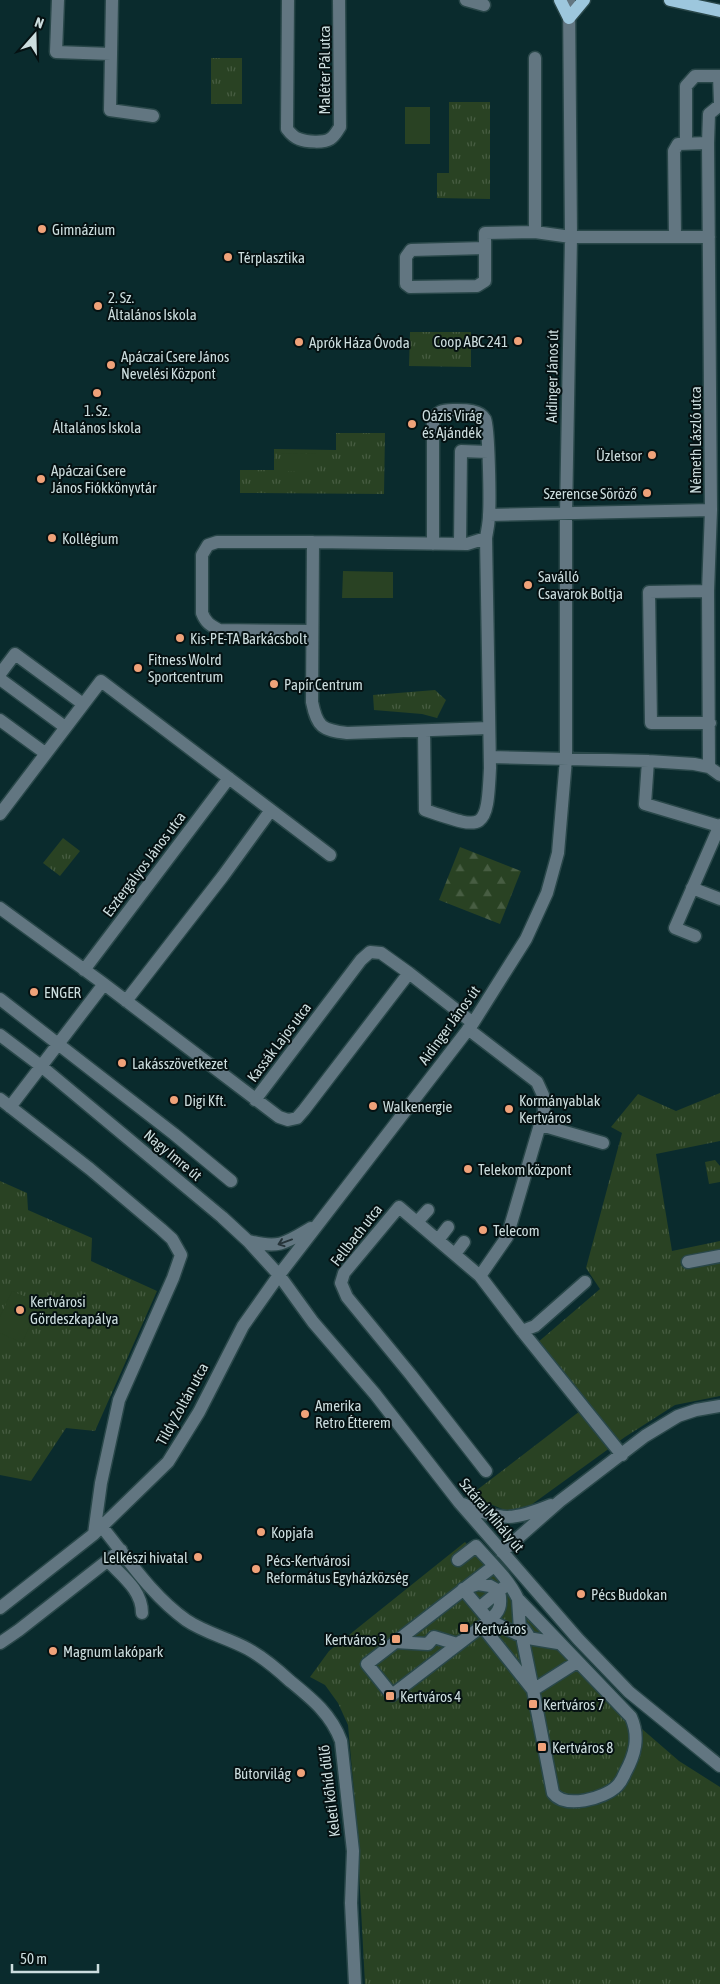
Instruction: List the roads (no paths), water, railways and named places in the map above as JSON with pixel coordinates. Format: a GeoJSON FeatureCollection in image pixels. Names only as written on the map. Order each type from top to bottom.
{"type":"FeatureCollection","features":[{"type":"Feature","properties":{"kind":"main road"},"geometry":{"type":"LineString","coordinates":[[560,0],[569,18],[584,0]]}},
{"type":"Feature","properties":{"kind":"main road"},"geometry":{"type":"LineString","coordinates":[[670,0],[720,11]]}},
{"type":"Feature","properties":{"kind":"street"},"geometry":{"type":"LineString","coordinates":[[58,0],[56,52],[111,54]]}},
{"type":"Feature","properties":{"kind":"street"},"geometry":{"type":"LineString","coordinates":[[112,0],[110,110],[153,116]]}},
{"type":"Feature","properties":{"kind":"street","name":"Maléter Pál utca"},"geometry":{"type":"LineString","coordinates":[[288,0],[287,129],[291,135],[299,140],[315,141],[328,141],[340,127],[339,0]]}},
{"type":"Feature","properties":{"kind":"street"},"geometry":{"type":"LineString","coordinates":[[466,0],[484,5]]}},
{"type":"Feature","properties":{"kind":"street","name":"Aidinger János út"},"geometry":{"type":"LineString","coordinates":[[279,1275],[471,1026],[526,939],[548,893],[558,853],[566,759],[566,514],[571,237],[569,0]]}},
{"type":"Feature","properties":{"kind":"street"},"geometry":{"type":"LineString","coordinates":[[535,58],[535,232]]}},
{"type":"Feature","properties":{"kind":"street"},"geometry":{"type":"LineString","coordinates":[[686,144],[686,86],[695,76],[719,76],[720,104]]}},
{"type":"Feature","properties":{"kind":"street","name":"Németh László utca"},"geometry":{"type":"LineString","coordinates":[[709,767],[708,591],[715,266],[709,237],[708,143],[709,114],[720,104]]}},
{"type":"Feature","properties":{"kind":"street"},"geometry":{"type":"LineString","coordinates":[[676,238],[674,151],[678,144],[708,143]]}},
{"type":"Feature","properties":{"kind":"street"},"geometry":{"type":"LineString","coordinates":[[485,248],[411,250],[406,257],[406,284],[410,287],[477,286],[485,281],[485,248],[485,234],[535,232],[571,237],[709,237]]}},
{"type":"Feature","properties":{"kind":"street"},"geometry":{"type":"LineString","coordinates":[[424,731],[425,810],[463,823],[475,823],[482,819],[488,805],[490,757],[486,538],[489,515],[488,432],[485,418],[468,410],[442,410],[436,414],[433,422],[433,544]]}},
{"type":"Feature","properties":{"kind":"street"},"geometry":{"type":"LineString","coordinates":[[460,544],[461,451],[488,452]]}},
{"type":"Feature","properties":{"kind":"street"},"geometry":{"type":"LineString","coordinates":[[489,515],[711,510]]}},
{"type":"Feature","properties":{"kind":"street"},"geometry":{"type":"LineString","coordinates":[[312,631],[220,630],[210,625],[202,613],[202,555],[208,545],[217,542],[460,544],[474,543],[486,538]]}},
{"type":"Feature","properties":{"kind":"street"},"geometry":{"type":"LineString","coordinates":[[313,542],[312,702],[316,718],[322,726],[331,731],[348,733],[489,728]]}},
{"type":"Feature","properties":{"kind":"street"},"geometry":{"type":"LineString","coordinates":[[708,591],[649,592],[651,723],[710,723]]}},
{"type":"Feature","properties":{"kind":"street"},"geometry":{"type":"LineString","coordinates":[[0,674],[15,654],[82,704]]}},
{"type":"Feature","properties":{"kind":"street"},"geometry":{"type":"LineString","coordinates":[[0,679],[65,727]]}},
{"type":"Feature","properties":{"kind":"street"},"geometry":{"type":"LineString","coordinates":[[0,814],[101,681],[330,855]]}},
{"type":"Feature","properties":{"kind":"street"},"geometry":{"type":"LineString","coordinates":[[0,720],[45,754]]}},
{"type":"Feature","properties":{"kind":"street"},"geometry":{"type":"LineString","coordinates":[[490,757],[694,764],[709,767],[720,775]]}},
{"type":"Feature","properties":{"kind":"street"},"geometry":{"type":"LineString","coordinates":[[648,761],[644,804],[720,826],[675,928],[694,936]]}},
{"type":"Feature","properties":{"kind":"street","name":"Esztergályos János utca"},"geometry":{"type":"LineString","coordinates":[[84,970],[229,778]]}},
{"type":"Feature","properties":{"kind":"street"},"geometry":{"type":"LineString","coordinates":[[126,1001],[271,810]]}},
{"type":"Feature","properties":{"kind":"street"},"geometry":{"type":"LineString","coordinates":[[692,888],[720,899]]}},
{"type":"Feature","properties":{"kind":"street"},"geometry":{"type":"LineString","coordinates":[[0,908],[104,984],[255,1100]]}},
{"type":"Feature","properties":{"kind":"street","name":"Kassák Lajos utca"},"geometry":{"type":"LineString","coordinates":[[409,973],[297,1118],[288,1120],[279,1117],[255,1100],[361,960],[370,952],[381,953],[409,973],[537,1082],[543,1095],[544,1111],[541,1125],[507,1237],[480,1276]]}},
{"type":"Feature","properties":{"kind":"street"},"geometry":{"type":"LineString","coordinates":[[98,1531],[100,1483],[119,1400],[181,1258],[172,1240],[161,1229],[90,1169],[5,1103],[41,1066],[104,984]]}},
{"type":"Feature","properties":{"kind":"street","name":"Nagy Imre út"},"geometry":{"type":"LineString","coordinates":[[0,1000],[174,1134],[231,1181]]}},
{"type":"Feature","properties":{"kind":"street","name":"Nagy Imre út"},"geometry":{"type":"LineString","coordinates":[[0,1035],[41,1066],[222,1217],[248,1241],[279,1275]]}},
{"type":"Feature","properties":{"kind":"street"},"geometry":{"type":"LineString","coordinates":[[541,1125],[603,1143]]}},
{"type":"Feature","properties":{"kind":"street","name":"Fellbach utca"},"geometry":{"type":"LineString","coordinates":[[486,1471],[411,1375],[346,1297],[341,1283],[344,1273],[399,1207],[480,1276],[622,1455]]}},
{"type":"Feature","properties":{"kind":"street"},"geometry":{"type":"LineString","coordinates":[[418,1222],[428,1210]]}},
{"type":"Feature","properties":{"kind":"street"},"geometry":{"type":"LineString","coordinates":[[248,1241],[273,1246],[278,1245],[294,1239],[318,1224]]}},
{"type":"Feature","properties":{"kind":"street"},"geometry":{"type":"LineString","coordinates":[[438,1240],[448,1227]]}},
{"type":"Feature","properties":{"kind":"street"},"geometry":{"type":"LineString","coordinates":[[455,1254],[464,1242]]}},
{"type":"Feature","properties":{"kind":"street"},"geometry":{"type":"LineString","coordinates":[[688,1262],[720,1256]]}},
{"type":"Feature","properties":{"kind":"street","name":"Sztárai Mihály út"},"geometry":{"type":"LineString","coordinates":[[279,1275],[313,1322],[375,1394],[459,1502],[582,1645],[628,1692],[705,1752],[720,1766]]}},
{"type":"Feature","properties":{"kind":"street","name":"Tildy Zoltán utca"},"geometry":{"type":"LineString","coordinates":[[0,1608],[98,1531],[168,1462],[199,1412],[243,1326],[279,1275]]}},
{"type":"Feature","properties":{"kind":"street"},"geometry":{"type":"LineString","coordinates":[[522,1331],[540,1322],[585,1282]]}},
{"type":"Feature","properties":{"kind":"street"},"geometry":{"type":"LineString","coordinates":[[502,1552],[560,1502],[645,1436],[678,1416],[696,1410],[720,1406]]}},
{"type":"Feature","properties":{"kind":"street"},"geometry":{"type":"LineString","coordinates":[[459,1502],[486,1514],[509,1517],[527,1515],[560,1502]]}},
{"type":"Feature","properties":{"kind":"street","name":"Keleti kőhíd dűlő"},"geometry":{"type":"LineString","coordinates":[[98,1531],[121,1550],[155,1592],[188,1622],[215,1636],[247,1648],[272,1664],[315,1700],[336,1728],[340,1741],[353,1851],[351,1903],[355,1984]]}},
{"type":"Feature","properties":{"kind":"street"},"geometry":{"type":"LineString","coordinates":[[458,1560],[476,1546],[509,1583],[518,1599],[558,1643],[627,1712],[635,1728],[636,1743],[631,1762],[620,1782],[611,1791],[568,1802],[556,1798],[551,1790],[518,1599]]}},
{"type":"Feature","properties":{"kind":"street"},"geometry":{"type":"LineString","coordinates":[[0,1643],[121,1550]]}},
{"type":"Feature","properties":{"kind":"street"},"geometry":{"type":"LineString","coordinates":[[108,1561],[137,1591],[142,1603],[142,1612]]}},
{"type":"Feature","properties":{"kind":"street"},"geometry":{"type":"LineString","coordinates":[[494,1566],[368,1664],[392,1695],[498,1613],[500,1608],[499,1592]]}},
{"type":"Feature","properties":{"kind":"street"},"geometry":{"type":"LineString","coordinates":[[479,1608],[509,1583]]}},
{"type":"Feature","properties":{"kind":"street"},"geometry":{"type":"LineString","coordinates":[[463,1589],[484,1584],[499,1592]]}},
{"type":"Feature","properties":{"kind":"street"},"geometry":{"type":"LineString","coordinates":[[463,1589],[479,1608],[491,1638],[533,1690]]}},
{"type":"Feature","properties":{"kind":"street"},"geometry":{"type":"LineString","coordinates":[[426,1668],[438,1609]]}},
{"type":"Feature","properties":{"kind":"street"},"geometry":{"type":"LineString","coordinates":[[523,1635],[537,1619]]}},
{"type":"Feature","properties":{"kind":"street"},"geometry":{"type":"LineString","coordinates":[[486,1623],[523,1635],[558,1643]]}},
{"type":"Feature","properties":{"kind":"street"},"geometry":{"type":"LineString","coordinates":[[395,1642],[431,1640],[457,1644],[476,1635],[491,1638]]}},
{"type":"Feature","properties":{"kind":"street"},"geometry":{"type":"LineString","coordinates":[[533,1690],[577,1662]]}},
{"type":"Feature","properties":{"kind":"street","name":"Sztárai Mihály út"},"geometry":{"type":"LineString","coordinates":[[705,1752],[720,1758]]}},
{"type":"Feature","properties":{"kind":"place","name":"Gimnázium"},"geometry":{"type":"Point","coordinates":[42,229]}},
{"type":"Feature","properties":{"kind":"place","name":"Térplasztika"},"geometry":{"type":"Point","coordinates":[228,257]}},
{"type":"Feature","properties":{"kind":"place","name":"2. Sz. Általános Iskola"},"geometry":{"type":"Point","coordinates":[98,306]}},
{"type":"Feature","properties":{"kind":"place","name":"Coop ABC 241"},"geometry":{"type":"Point","coordinates":[518,341]}},
{"type":"Feature","properties":{"kind":"place","name":"Aprók Háza Óvoda"},"geometry":{"type":"Point","coordinates":[299,342]}},
{"type":"Feature","properties":{"kind":"place","name":"Apáczai Csere János Nevelési Központ"},"geometry":{"type":"Point","coordinates":[111,365]}},
{"type":"Feature","properties":{"kind":"place","name":"1. Sz. Általános Iskola"},"geometry":{"type":"Point","coordinates":[97,393]}},
{"type":"Feature","properties":{"kind":"place","name":"Oázis Virág és Ajándék"},"geometry":{"type":"Point","coordinates":[412,424]}},
{"type":"Feature","properties":{"kind":"place","name":"Üzletsor"},"geometry":{"type":"Point","coordinates":[652,455]}},
{"type":"Feature","properties":{"kind":"place","name":"Apáczai Csere János Fiókkönyvtár"},"geometry":{"type":"Point","coordinates":[41,479]}},
{"type":"Feature","properties":{"kind":"place","name":"Szerencse Söröző"},"geometry":{"type":"Point","coordinates":[647,493]}},
{"type":"Feature","properties":{"kind":"place","name":"Kollégium"},"geometry":{"type":"Point","coordinates":[52,538]}},
{"type":"Feature","properties":{"kind":"place","name":"Saválló Csavarok Boltja"},"geometry":{"type":"Point","coordinates":[528,585]}},
{"type":"Feature","properties":{"kind":"place","name":"Kis-PE-TA Barkácsbolt"},"geometry":{"type":"Point","coordinates":[180,638]}},
{"type":"Feature","properties":{"kind":"place","name":"Fitness Wolrd Sportcentrum"},"geometry":{"type":"Point","coordinates":[138,668]}},
{"type":"Feature","properties":{"kind":"place","name":"Papír Centrum"},"geometry":{"type":"Point","coordinates":[274,684]}},
{"type":"Feature","properties":{"kind":"place","name":"ENGER"},"geometry":{"type":"Point","coordinates":[34,992]}},
{"type":"Feature","properties":{"kind":"place","name":"Lakásszövetkezet"},"geometry":{"type":"Point","coordinates":[122,1063]}},
{"type":"Feature","properties":{"kind":"place","name":"Digi Kft."},"geometry":{"type":"Point","coordinates":[174,1100]}},
{"type":"Feature","properties":{"kind":"place","name":"Walkenergie"},"geometry":{"type":"Point","coordinates":[373,1106]}},
{"type":"Feature","properties":{"kind":"place","name":"Kormányablak Kertváros"},"geometry":{"type":"Point","coordinates":[509,1109]}},
{"type":"Feature","properties":{"kind":"place","name":"Telekom központ"},"geometry":{"type":"Point","coordinates":[468,1169]}},
{"type":"Feature","properties":{"kind":"place","name":"Telecom"},"geometry":{"type":"Point","coordinates":[483,1230]}},
{"type":"Feature","properties":{"kind":"place","name":"Kertvárosi Gördeszkapálya"},"geometry":{"type":"Point","coordinates":[20,1310]}},
{"type":"Feature","properties":{"kind":"place","name":"Amerika Retro Étterem"},"geometry":{"type":"Point","coordinates":[305,1414]}},
{"type":"Feature","properties":{"kind":"place","name":"Kopjafa"},"geometry":{"type":"Point","coordinates":[261,1532]}},
{"type":"Feature","properties":{"kind":"place","name":"Lelkészi hivatal"},"geometry":{"type":"Point","coordinates":[198,1557]}},
{"type":"Feature","properties":{"kind":"place","name":"Pécs-Kertvárosi Református Egyházközség"},"geometry":{"type":"Point","coordinates":[256,1569]}},
{"type":"Feature","properties":{"kind":"place","name":"Pécs Budokan"},"geometry":{"type":"Point","coordinates":[581,1594]}},
{"type":"Feature","properties":{"kind":"place","name":"Kertváros"},"geometry":{"type":"Point","coordinates":[464,1628]}},
{"type":"Feature","properties":{"kind":"place","name":"Kertváros 3"},"geometry":{"type":"Point","coordinates":[396,1639]}},
{"type":"Feature","properties":{"kind":"place","name":"Magnum lakópark"},"geometry":{"type":"Point","coordinates":[53,1651]}},
{"type":"Feature","properties":{"kind":"place","name":"Kertváros 4"},"geometry":{"type":"Point","coordinates":[390,1696]}},
{"type":"Feature","properties":{"kind":"place","name":"Kertváros 7"},"geometry":{"type":"Point","coordinates":[533,1704]}},
{"type":"Feature","properties":{"kind":"place","name":"Kertváros 8"},"geometry":{"type":"Point","coordinates":[542,1747]}},
{"type":"Feature","properties":{"kind":"place","name":"Bútorvilág"},"geometry":{"type":"Point","coordinates":[301,1773]}}]}
